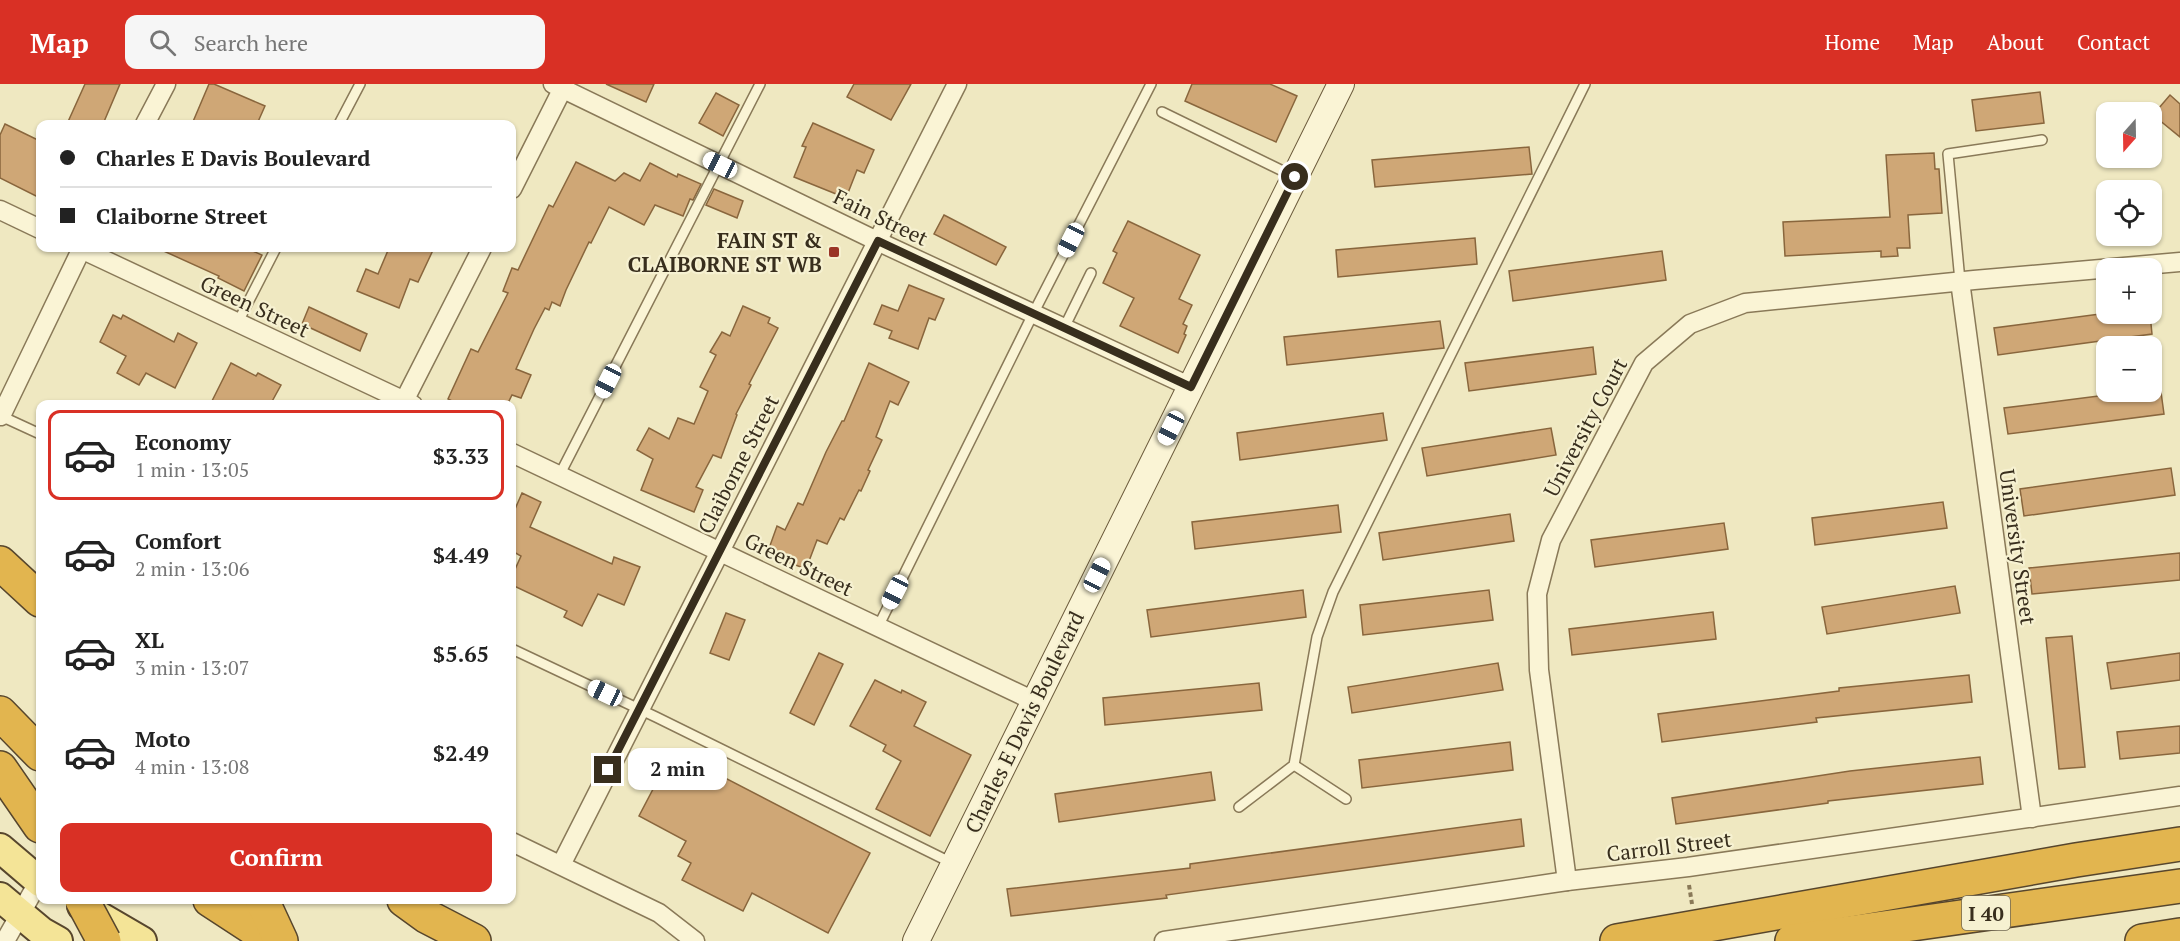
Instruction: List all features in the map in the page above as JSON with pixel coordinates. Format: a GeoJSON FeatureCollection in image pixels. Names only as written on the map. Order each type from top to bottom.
{"type":"FeatureCollection","features":[{"type":"Feature","properties":{"kind":"highway"},"geometry":{"type":"LineString","coordinates":[[0,563],[36,597]]}},
{"type":"Feature","properties":{"kind":"highway"},"geometry":{"type":"LineString","coordinates":[[0,712],[36,750]]}},
{"type":"Feature","properties":{"kind":"highway"},"geometry":{"type":"LineString","coordinates":[[0,768],[36,820]]}},
{"type":"Feature","properties":{"kind":"highway"},"geometry":{"type":"LineString","coordinates":[[1617,941],[2076,860],[2180,844]]}},
{"type":"Feature","properties":{"kind":"highway","name":"I 40"},"geometry":{"type":"LineString","coordinates":[[1792,941],[2180,886]]}},
{"type":"Feature","properties":{"kind":"highway"},"geometry":{"type":"LineString","coordinates":[[84,904],[104,941]]}},
{"type":"Feature","properties":{"kind":"highway"},"geometry":{"type":"LineString","coordinates":[[216,904],[273,941]]}},
{"type":"Feature","properties":{"kind":"highway"},"geometry":{"type":"LineString","coordinates":[[264,904],[280,941]]}},
{"type":"Feature","properties":{"kind":"highway"},"geometry":{"type":"LineString","coordinates":[[410,904],[426,916],[474,941]]}},
{"type":"Feature","properties":{"kind":"highway"},"geometry":{"type":"LineString","coordinates":[[2142,941],[2180,935]]}},
{"type":"Feature","properties":{"kind":"main road"},"geometry":{"type":"LineString","coordinates":[[0,848],[36,879]]}},
{"type":"Feature","properties":{"kind":"main road"},"geometry":{"type":"LineString","coordinates":[[78,904],[142,941]]}},
{"type":"Feature","properties":{"kind":"main road"},"geometry":{"type":"LineString","coordinates":[[10,906],[42,932],[58,941]]}},
{"type":"Feature","properties":{"kind":"street"},"geometry":{"type":"LineString","coordinates":[[147,120],[166,84]]}},
{"type":"Feature","properties":{"kind":"street","name":"Claiborne Street"},"geometry":{"type":"LineString","coordinates":[[561,865],[957,84]]}},
{"type":"Feature","properties":{"kind":"street","name":"Charles E Davis Boulevard"},"geometry":{"type":"LineString","coordinates":[[916,941],[1341,84]]}},
{"type":"Feature","properties":{"kind":"street"},"geometry":{"type":"LineString","coordinates":[[516,180],[560,86]]}},
{"type":"Feature","properties":{"kind":"street","name":"Fain Street"},"geometry":{"type":"LineString","coordinates":[[560,86],[878,241],[1191,387]]}},
{"type":"Feature","properties":{"kind":"street"},"geometry":{"type":"LineString","coordinates":[[0,210],[36,227]]}},
{"type":"Feature","properties":{"kind":"street"},"geometry":{"type":"LineString","coordinates":[[2,412],[79,252]]}},
{"type":"Feature","properties":{"kind":"street","name":"Green Street"},"geometry":{"type":"LineString","coordinates":[[89,252],[398,400]]}},
{"type":"Feature","properties":{"kind":"street"},"geometry":{"type":"LineString","coordinates":[[408,400],[480,252]]}},
{"type":"Feature","properties":{"kind":"street","name":"University Court"},"geometry":{"type":"LineString","coordinates":[[1567,881],[1539,670],[1537,594],[1551,540],[1644,363],[1690,324],[1745,303],[2180,262]]}},
{"type":"Feature","properties":{"kind":"street","name":"University Street"},"geometry":{"type":"LineString","coordinates":[[1960,281],[2032,818]]}},
{"type":"Feature","properties":{"kind":"street","name":"Green Street"},"geometry":{"type":"LineString","coordinates":[[516,455],[1034,701]]}},
{"type":"Feature","properties":{"kind":"street","name":"Carroll Street"},"geometry":{"type":"LineString","coordinates":[[1164,941],[1567,881],[1688,867],[2180,796]]}},
{"type":"Feature","properties":{"kind":"street"},"geometry":{"type":"LineString","coordinates":[[516,844],[658,913],[695,941]]}},
{"type":"Feature","properties":{"kind":"street"},"geometry":{"type":"LineString","coordinates":[[5,941],[10,906],[36,885]]}},
{"type":"Feature","properties":{"kind":"lane"},"geometry":{"type":"LineString","coordinates":[[341,120],[360,84]]}},
{"type":"Feature","properties":{"kind":"lane"},"geometry":{"type":"LineString","coordinates":[[559,476],[760,84]]}},
{"type":"Feature","properties":{"kind":"lane"},"geometry":{"type":"LineString","coordinates":[[878,627],[1033,314],[1151,84]]}},
{"type":"Feature","properties":{"kind":"lane"},"geometry":{"type":"LineString","coordinates":[[1239,807],[1294,765],[1317,637],[1333,592],[1585,84]]}},
{"type":"Feature","properties":{"kind":"lane"},"geometry":{"type":"LineString","coordinates":[[1162,112],[1295,177]]}},
{"type":"Feature","properties":{"kind":"lane"},"geometry":{"type":"LineString","coordinates":[[1960,281],[1948,154],[2042,140]]}},
{"type":"Feature","properties":{"kind":"lane"},"geometry":{"type":"LineString","coordinates":[[238,322],[274,252]]}},
{"type":"Feature","properties":{"kind":"lane"},"geometry":{"type":"LineString","coordinates":[[1064,328],[1091,273]]}},
{"type":"Feature","properties":{"kind":"lane"},"geometry":{"type":"LineString","coordinates":[[2,412],[36,432]]}},
{"type":"Feature","properties":{"kind":"lane"},"geometry":{"type":"LineString","coordinates":[[516,652],[639,709],[954,864]]}},
{"type":"Feature","properties":{"kind":"lane"},"geometry":{"type":"LineString","coordinates":[[1294,765],[1346,799]]}},
{"type":"Feature","properties":{"kind":"path"},"geometry":{"type":"LineString","coordinates":[[1689,882],[1693,914]]}},
{"type":"Feature","properties":{"kind":"building"},"geometry":{"type":"Polygon","coordinates":[[[85,84],[120,84],[105,120],[69,120],[85,84]]]}},
{"type":"Feature","properties":{"kind":"building"},"geometry":{"type":"Polygon","coordinates":[[[209,84],[214,84],[265,106],[259,120],[194,120],[209,84]]]}},
{"type":"Feature","properties":{"kind":"building"},"geometry":{"type":"Polygon","coordinates":[[[606,84],[654,84],[646,102],[606,84]]]}},
{"type":"Feature","properties":{"kind":"building"},"geometry":{"type":"Polygon","coordinates":[[[854,84],[911,84],[891,120],[847,97],[854,84]]]}},
{"type":"Feature","properties":{"kind":"building"},"geometry":{"type":"Polygon","coordinates":[[[1192,84],[1270,84],[1297,96],[1276,142],[1185,101],[1192,84]]]}},
{"type":"Feature","properties":{"kind":"building"},"geometry":{"type":"Polygon","coordinates":[[[2040,92],[2044,123],[1976,131],[1972,100],[2040,92]]]}},
{"type":"Feature","properties":{"kind":"building"},"geometry":{"type":"Polygon","coordinates":[[[716,93],[739,105],[723,136],[699,123],[716,93]]]}},
{"type":"Feature","properties":{"kind":"building"},"geometry":{"type":"Polygon","coordinates":[[[2170,95],[2180,104],[2180,137],[2162,122],[2162,104],[2170,95]]]}},
{"type":"Feature","properties":{"kind":"building"},"geometry":{"type":"Polygon","coordinates":[[[813,123],[874,150],[864,173],[857,170],[846,198],[794,177],[806,147],[802,146],[813,123]]]}},
{"type":"Feature","properties":{"kind":"building"},"geometry":{"type":"Polygon","coordinates":[[[5,124],[36,139],[36,196],[0,178],[0,135],[5,124]]]}},
{"type":"Feature","properties":{"kind":"building"},"geometry":{"type":"Polygon","coordinates":[[[1529,147],[1532,174],[1375,187],[1372,160],[1529,147]]]}},
{"type":"Feature","properties":{"kind":"building"},"geometry":{"type":"Polygon","coordinates":[[[1934,153],[1935,169],[1939,169],[1942,213],[1908,215],[1910,248],[1897,248],[1898,256],[1881,257],[1881,251],[1785,256],[1783,222],[1890,217],[1886,155],[1934,153]]]}},
{"type":"Feature","properties":{"kind":"building"},"geometry":{"type":"Polygon","coordinates":[[[576,162],[615,181],[624,173],[640,181],[650,163],[677,177],[678,174],[701,184],[693,200],[690,199],[683,216],[655,205],[644,225],[609,207],[591,243],[589,242],[560,306],[552,302],[549,310],[545,308],[534,329],[516,369],[531,375],[521,398],[512,395],[510,400],[448,399],[471,349],[478,352],[508,293],[503,291],[512,268],[518,270],[549,205],[553,207],[576,162]]]}},
{"type":"Feature","properties":{"kind":"building"},"geometry":{"type":"Polygon","coordinates":[[[714,189],[743,201],[737,218],[706,205],[714,189]]]}},
{"type":"Feature","properties":{"kind":"building"},"geometry":{"type":"Polygon","coordinates":[[[944,215],[1006,247],[996,265],[934,234],[944,215]]]}},
{"type":"Feature","properties":{"kind":"building"},"geometry":{"type":"Polygon","coordinates":[[[1128,221],[1200,255],[1179,299],[1192,305],[1183,324],[1187,326],[1184,334],[1186,335],[1178,353],[1120,326],[1134,298],[1103,283],[1117,253],[1113,251],[1128,221]]]}},
{"type":"Feature","properties":{"kind":"building"},"geometry":{"type":"Polygon","coordinates":[[[1475,238],[1477,264],[1338,277],[1336,250],[1475,238]]]}},
{"type":"Feature","properties":{"kind":"building"},"geometry":{"type":"Polygon","coordinates":[[[1662,251],[1666,280],[1513,301],[1509,271],[1662,251]]]}},
{"type":"Feature","properties":{"kind":"building"},"geometry":{"type":"Polygon","coordinates":[[[166,252],[255,252],[262,255],[244,291],[218,278],[219,276],[166,252]]]}},
{"type":"Feature","properties":{"kind":"building"},"geometry":{"type":"Polygon","coordinates":[[[387,252],[432,252],[418,282],[410,279],[399,308],[357,291],[366,269],[378,274],[387,252]]]}},
{"type":"Feature","properties":{"kind":"building"},"geometry":{"type":"Polygon","coordinates":[[[909,285],[944,299],[935,320],[929,318],[918,349],[889,338],[892,331],[874,324],[882,305],[898,311],[909,285]]]}},
{"type":"Feature","properties":{"kind":"building"},"geometry":{"type":"Polygon","coordinates":[[[743,306],[770,318],[768,323],[778,328],[749,384],[751,385],[736,414],[721,458],[713,455],[696,487],[703,490],[694,512],[641,490],[653,459],[637,450],[649,428],[669,439],[678,418],[694,424],[708,391],[700,387],[716,355],[710,352],[722,332],[730,336],[743,306]]]}},
{"type":"Feature","properties":{"kind":"building"},"geometry":{"type":"Polygon","coordinates":[[[309,307],[367,334],[360,351],[302,324],[309,307]]]}},
{"type":"Feature","properties":{"kind":"building"},"geometry":{"type":"Polygon","coordinates":[[[113,315],[121,319],[123,315],[174,342],[178,333],[197,343],[175,388],[146,373],[139,385],[117,373],[126,356],[100,342],[113,315]]]}},
{"type":"Feature","properties":{"kind":"building"},"geometry":{"type":"Polygon","coordinates":[[[2096,315],[2096,324],[2151,324],[2152,334],[2096,336],[2096,342],[1998,355],[1994,328],[2096,315]]]}},
{"type":"Feature","properties":{"kind":"building"},"geometry":{"type":"Polygon","coordinates":[[[1440,321],[1444,348],[1287,365],[1284,337],[1440,321]]]}},
{"type":"Feature","properties":{"kind":"building"},"geometry":{"type":"Polygon","coordinates":[[[1593,347],[1596,374],[1469,391],[1465,363],[1593,347]]]}},
{"type":"Feature","properties":{"kind":"building"},"geometry":{"type":"Polygon","coordinates":[[[231,363],[256,376],[258,373],[281,385],[273,400],[212,400],[231,363]]]}},
{"type":"Feature","properties":{"kind":"building"},"geometry":{"type":"Polygon","coordinates":[[[869,363],[909,382],[898,405],[890,401],[876,437],[882,440],[861,491],[859,490],[844,520],[840,518],[827,544],[817,540],[806,569],[767,554],[777,526],[785,530],[798,503],[803,505],[869,363]]]}},
{"type":"Feature","properties":{"kind":"building"},"geometry":{"type":"Polygon","coordinates":[[[2096,396],[2096,402],[2162,402],[2162,399],[2164,414],[2008,434],[2004,408],[2096,396]]]}},
{"type":"Feature","properties":{"kind":"building"},"geometry":{"type":"Polygon","coordinates":[[[1383,413],[1387,440],[1240,460],[1237,433],[1383,413]]]}},
{"type":"Feature","properties":{"kind":"building"},"geometry":{"type":"Polygon","coordinates":[[[1551,428],[1556,455],[1427,476],[1422,448],[1551,428]]]}},
{"type":"Feature","properties":{"kind":"building"},"geometry":{"type":"Polygon","coordinates":[[[2171,468],[2175,495],[2024,516],[2020,489],[2171,468]]]}},
{"type":"Feature","properties":{"kind":"building"},"geometry":{"type":"Polygon","coordinates":[[[522,493],[541,502],[530,527],[612,564],[614,557],[640,567],[624,605],[598,594],[582,626],[564,617],[567,611],[516,587],[516,567],[521,556],[516,553],[516,507],[522,493]]]}},
{"type":"Feature","properties":{"kind":"building"},"geometry":{"type":"Polygon","coordinates":[[[1943,502],[1947,528],[1815,545],[1812,518],[1943,502]]]}},
{"type":"Feature","properties":{"kind":"building"},"geometry":{"type":"Polygon","coordinates":[[[1338,505],[1341,532],[1195,549],[1192,522],[1338,505]]]}},
{"type":"Feature","properties":{"kind":"building"},"geometry":{"type":"Polygon","coordinates":[[[1510,514],[1514,541],[1383,560],[1379,533],[1510,514]]]}},
{"type":"Feature","properties":{"kind":"building"},"geometry":{"type":"Polygon","coordinates":[[[1724,523],[1728,549],[1595,567],[1591,540],[1724,523]]]}},
{"type":"Feature","properties":{"kind":"building"},"geometry":{"type":"Polygon","coordinates":[[[2180,553],[2180,580],[2032,594],[2029,568],[2180,553]]]}},
{"type":"Feature","properties":{"kind":"building"},"geometry":{"type":"Polygon","coordinates":[[[1955,586],[1960,613],[1827,634],[1822,607],[1955,586]]]}},
{"type":"Feature","properties":{"kind":"building"},"geometry":{"type":"Polygon","coordinates":[[[1303,590],[1306,617],[1151,637],[1147,610],[1303,590]]]}},
{"type":"Feature","properties":{"kind":"building"},"geometry":{"type":"Polygon","coordinates":[[[1489,590],[1493,620],[1363,635],[1360,605],[1489,590]]]}},
{"type":"Feature","properties":{"kind":"building"},"geometry":{"type":"Polygon","coordinates":[[[1713,612],[1716,639],[1572,655],[1569,629],[1713,612]]]}},
{"type":"Feature","properties":{"kind":"building"},"geometry":{"type":"Polygon","coordinates":[[[726,613],[745,620],[729,660],[710,653],[726,613]]]}},
{"type":"Feature","properties":{"kind":"building"},"geometry":{"type":"Polygon","coordinates":[[[2072,636],[2085,767],[2059,769],[2046,638],[2072,636]]]}},
{"type":"Feature","properties":{"kind":"building"},"geometry":{"type":"Polygon","coordinates":[[[819,653],[843,664],[814,725],[790,713],[819,653]]]}},
{"type":"Feature","properties":{"kind":"building"},"geometry":{"type":"Polygon","coordinates":[[[2180,653],[2180,680],[2111,689],[2107,663],[2180,653]]]}},
{"type":"Feature","properties":{"kind":"building"},"geometry":{"type":"Polygon","coordinates":[[[1498,663],[1503,690],[1352,713],[1348,687],[1498,663]]]}},
{"type":"Feature","properties":{"kind":"building"},"geometry":{"type":"Polygon","coordinates":[[[1969,675],[1972,702],[1816,718],[1817,722],[1662,742],[1658,714],[1839,691],[1839,688],[1969,675]]]}},
{"type":"Feature","properties":{"kind":"building"},"geometry":{"type":"Polygon","coordinates":[[[875,680],[926,702],[914,726],[971,755],[930,836],[876,809],[901,761],[883,751],[886,745],[850,726],[875,680]]]}},
{"type":"Feature","properties":{"kind":"building"},"geometry":{"type":"Polygon","coordinates":[[[1259,683],[1262,710],[1105,725],[1103,698],[1259,683]]]}},
{"type":"Feature","properties":{"kind":"building"},"geometry":{"type":"Polygon","coordinates":[[[2180,726],[2180,753],[2120,759],[2117,732],[2180,726]]]}},
{"type":"Feature","properties":{"kind":"building"},"geometry":{"type":"Polygon","coordinates":[[[1510,742],[1513,770],[1362,788],[1359,760],[1510,742]]]}},
{"type":"Feature","properties":{"kind":"building"},"geometry":{"type":"Polygon","coordinates":[[[673,751],[870,853],[828,933],[752,893],[743,911],[682,880],[691,863],[678,856],[686,841],[639,816],[673,751]]]}},
{"type":"Feature","properties":{"kind":"building"},"geometry":{"type":"Polygon","coordinates":[[[1980,757],[1983,784],[1828,801],[1828,803],[1676,824],[1672,798],[1850,771],[1980,757]]]}},
{"type":"Feature","properties":{"kind":"building"},"geometry":{"type":"Polygon","coordinates":[[[1211,772],[1215,800],[1059,822],[1055,794],[1211,772]]]}},
{"type":"Feature","properties":{"kind":"building"},"geometry":{"type":"Polygon","coordinates":[[[1521,819],[1524,846],[1166,895],[1167,898],[1011,916],[1007,889],[1190,868],[1190,864],[1521,819]]]}},
{"type":"Feature","properties":{"kind":"place","name":"FAIN ST & CLAIBORNE ST WB"},"geometry":{"type":"Point","coordinates":[834,252]}},
{"type":"Feature","properties":{"kind":"route"},"geometry":{"type":"LineString","coordinates":[[608,770],[878,241],[1191,387],[1295,177]]}}]}
